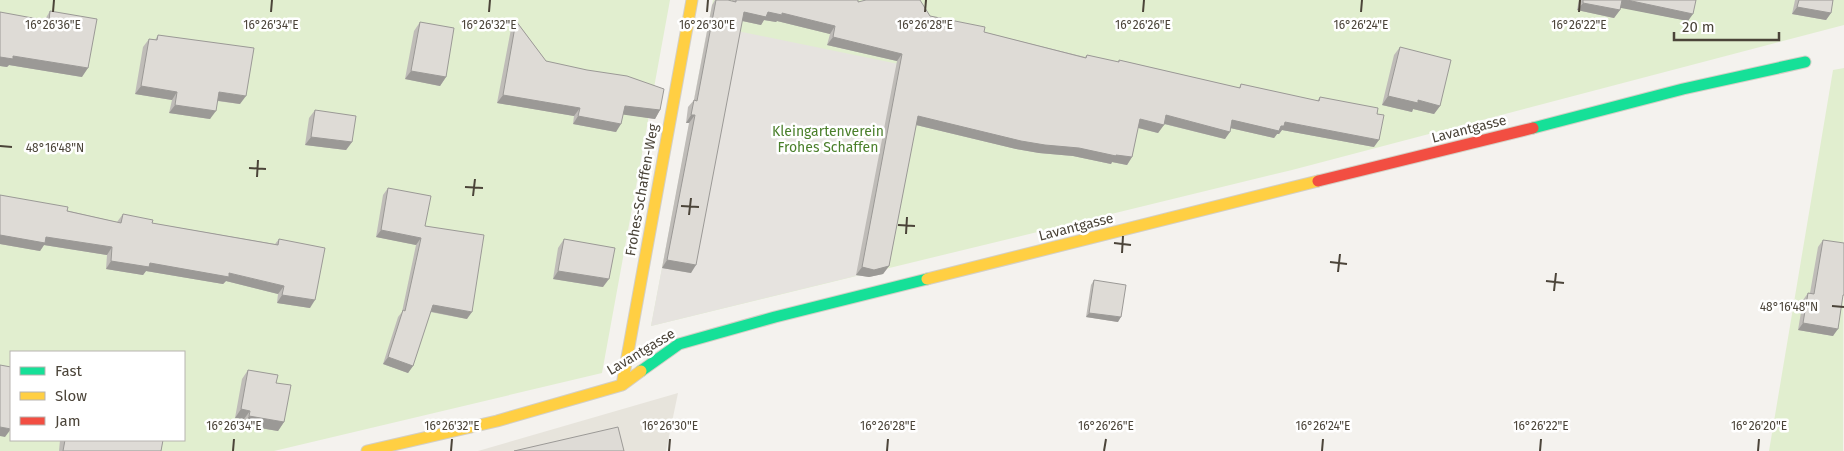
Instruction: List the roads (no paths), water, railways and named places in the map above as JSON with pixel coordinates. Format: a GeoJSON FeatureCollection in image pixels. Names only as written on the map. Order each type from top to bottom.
{"type":"FeatureCollection","features":[{"type":"Feature","properties":{"kind":"street","name":"Frohes-Schaffen-Weg"},"geometry":{"type":"LineString","coordinates":[[622,385],[692,0]]}},
{"type":"Feature","properties":{"kind":"street","name":"Lavantgasse"},"geometry":{"type":"LineString","coordinates":[[367,451],[497,421],[622,385],[679,344],[765,320],[1683,89],[1805,62]]}},
{"type":"Feature","properties":{"kind":"park label","name":"Kleingartenverein Frohes Schaffen"},"geometry":{"type":"Point","coordinates":[828,140]}}]}
